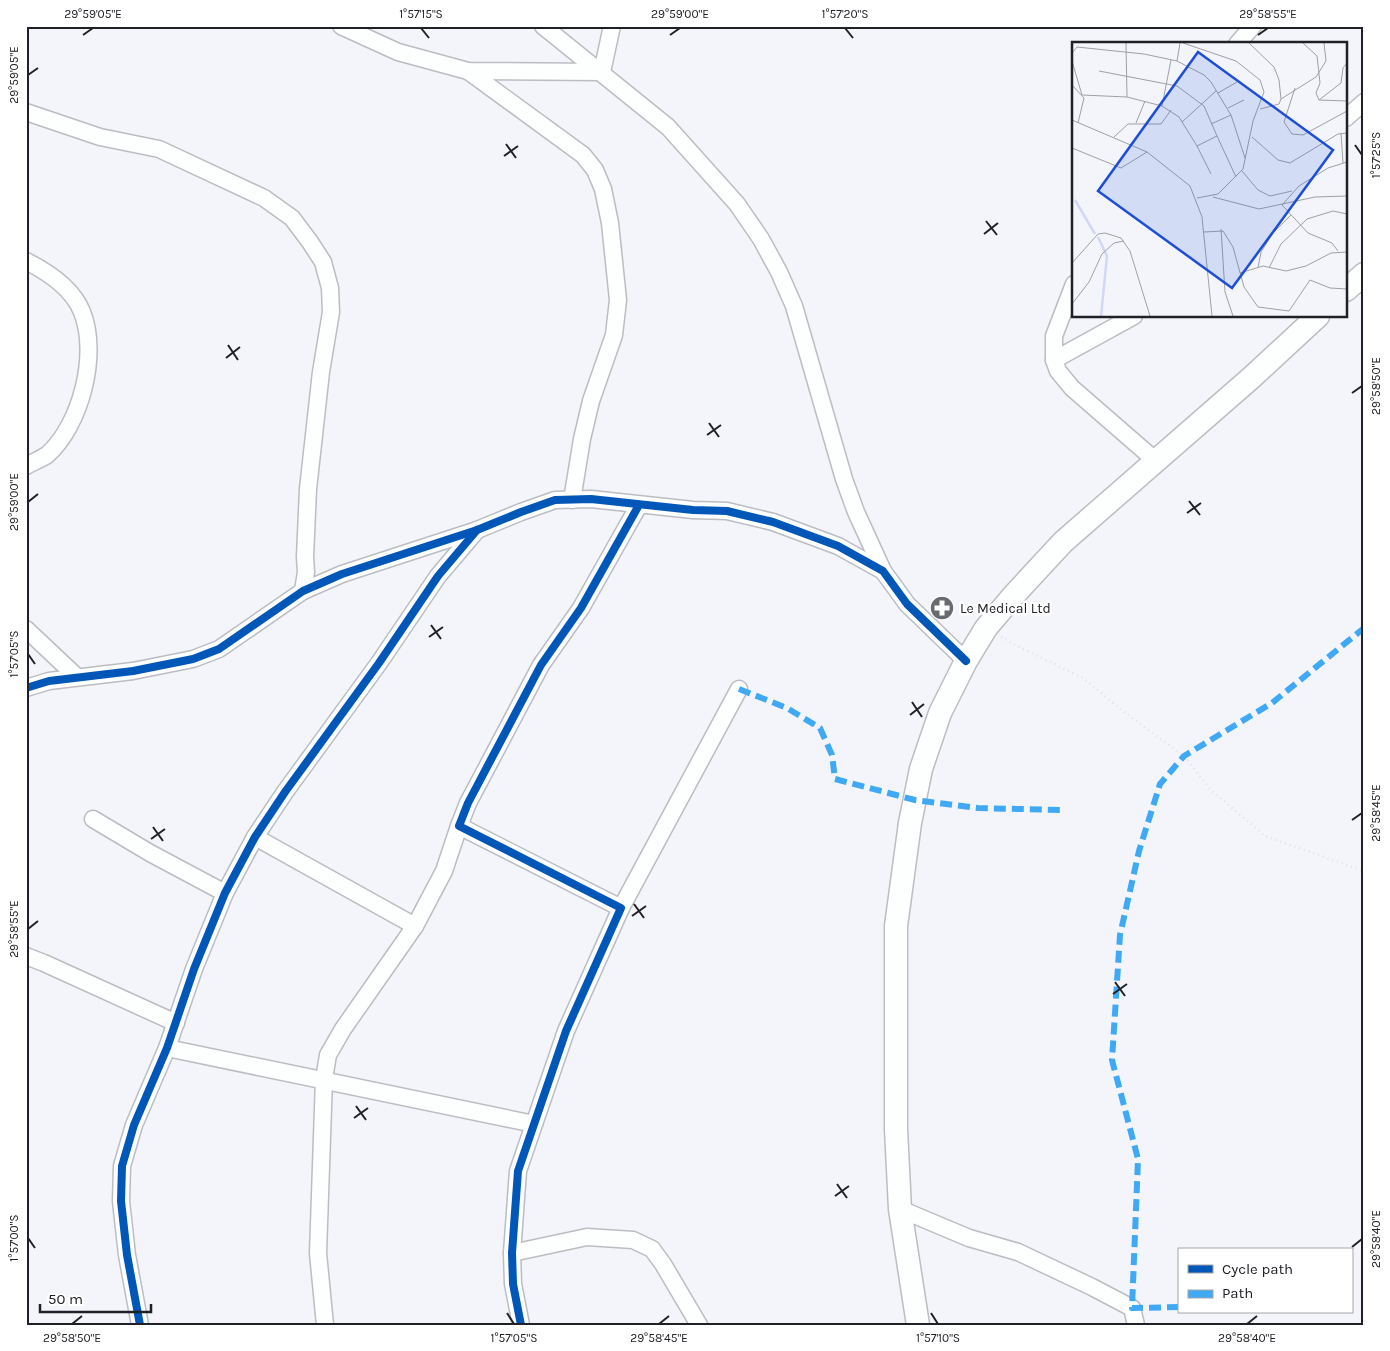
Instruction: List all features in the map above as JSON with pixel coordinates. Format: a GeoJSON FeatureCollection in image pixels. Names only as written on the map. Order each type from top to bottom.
{"type":"FeatureCollection","features":[{"type":"Feature","properties":{"kind":"main road"},"geometry":{"type":"LineString","coordinates":[[1348,288],[1364,274]]}},
{"type":"Feature","properties":{"kind":"main road"},"geometry":{"type":"LineString","coordinates":[[918,1325],[900,1209],[896,1129],[896,926],[910,823],[921,769],[940,713],[966,660],[986,628],[1064,542],[1251,378],[1316,318]]}},
{"type":"Feature","properties":{"kind":"street"},"geometry":{"type":"LineString","coordinates":[[341,26],[398,52],[468,71],[602,72]]}},
{"type":"Feature","properties":{"kind":"street"},"geometry":{"type":"LineString","coordinates":[[543,26],[668,127],[737,204],[761,239],[779,272],[794,306],[844,480],[856,512],[883,571],[906,604],[966,660]]}},
{"type":"Feature","properties":{"kind":"street"},"geometry":{"type":"LineString","coordinates":[[602,72],[612,26]]}},
{"type":"Feature","properties":{"kind":"street"},"geometry":{"type":"LineString","coordinates":[[1239,42],[1252,26]]}},
{"type":"Feature","properties":{"kind":"street"},"geometry":{"type":"LineString","coordinates":[[468,71],[583,155],[595,170],[603,189],[610,223],[618,300],[614,335],[591,401],[582,438],[572,500]]}},
{"type":"Feature","properties":{"kind":"street"},"geometry":{"type":"LineString","coordinates":[[1348,116],[1364,102]]}},
{"type":"Feature","properties":{"kind":"street"},"geometry":{"type":"LineString","coordinates":[[26,112],[100,137],[159,150],[264,198],[292,218],[323,262],[330,288],[331,312],[308,489],[304,591]]}},
{"type":"Feature","properties":{"kind":"street"},"geometry":{"type":"LineString","coordinates":[[26,261],[42,269],[67,290],[82,312],[89,342],[85,382],[70,427],[46,455],[26,466]]}},
{"type":"Feature","properties":{"kind":"street"},"geometry":{"type":"LineString","coordinates":[[1072,289],[1054,336],[1054,360],[1058,371],[1072,388],[1156,461]]}},
{"type":"Feature","properties":{"kind":"street"},"geometry":{"type":"LineString","coordinates":[[1054,360],[1130,318]]}},
{"type":"Feature","properties":{"kind":"street"},"geometry":{"type":"LineString","coordinates":[[26,688],[49,681],[133,671],[193,659],[219,649],[304,591],[342,574],[477,530],[555,500],[591,499],[693,510],[727,511],[773,522],[838,546],[883,571]]}},
{"type":"Feature","properties":{"kind":"street"},"geometry":{"type":"LineString","coordinates":[[325,1325],[318,1253],[324,1079],[328,1055],[343,1028],[415,926],[444,871],[468,803],[541,665],[581,608],[639,505]]}},
{"type":"Feature","properties":{"kind":"street"},"geometry":{"type":"LineString","coordinates":[[140,1325],[124,1237],[120,1201],[122,1166],[134,1125],[167,1048],[194,969],[225,893],[255,836],[438,576],[477,530]]}},
{"type":"Feature","properties":{"kind":"street"},"geometry":{"type":"LineString","coordinates":[[26,629],[77,677]]}},
{"type":"Feature","properties":{"kind":"street"},"geometry":{"type":"LineString","coordinates":[[521,1325],[513,1284],[512,1253],[518,1171],[534,1124],[566,1031],[621,908],[739,689]]}},
{"type":"Feature","properties":{"kind":"street"},"geometry":{"type":"LineString","coordinates":[[93,819],[150,853],[225,893]]}},
{"type":"Feature","properties":{"kind":"street"},"geometry":{"type":"LineString","coordinates":[[459,826],[621,908]]}},
{"type":"Feature","properties":{"kind":"street"},"geometry":{"type":"LineString","coordinates":[[255,836],[415,926]]}},
{"type":"Feature","properties":{"kind":"street"},"geometry":{"type":"LineString","coordinates":[[26,956],[176,1023]]}},
{"type":"Feature","properties":{"kind":"street"},"geometry":{"type":"LineString","coordinates":[[167,1048],[534,1124]]}},
{"type":"Feature","properties":{"kind":"street"},"geometry":{"type":"LineString","coordinates":[[900,1209],[969,1238],[1018,1252],[1092,1287],[1132,1308],[1136,1325]]}},
{"type":"Feature","properties":{"kind":"street"},"geometry":{"type":"LineString","coordinates":[[512,1253],[587,1237],[633,1240],[652,1249],[699,1325]]}},
{"type":"Feature","properties":{"kind":"path"},"geometry":{"type":"LineString","coordinates":[[986,628],[1019,647],[1083,678],[1128,715],[1184,756],[1210,789],[1265,836],[1364,871]]}},
{"type":"Feature","properties":{"kind":"marked path"},"geometry":{"type":"LineString","coordinates":[[1178,1307],[1132,1308],[1138,1159],[1112,1060],[1120,935],[1139,851],[1160,784],[1184,756],[1272,703],[1364,628]]}},
{"type":"Feature","properties":{"kind":"marked path"},"geometry":{"type":"LineString","coordinates":[[739,689],[787,708],[820,728],[832,755],[835,779],[915,800],[978,808],[1061,810]]}},
{"type":"Feature","properties":{"kind":"cycle path"},"geometry":{"type":"LineString","coordinates":[[26,688],[49,681],[133,671],[193,659],[219,649],[303,591],[342,574],[477,530],[555,500],[591,499],[693,510],[727,511],[773,522],[838,546],[883,571],[907,604],[966,661]]}},
{"type":"Feature","properties":{"kind":"cycle path"},"geometry":{"type":"LineString","coordinates":[[521,1325],[513,1284],[512,1253],[518,1171],[566,1031],[621,908],[459,826],[468,803],[541,665],[581,608],[639,505]]}},
{"type":"Feature","properties":{"kind":"cycle path"},"geometry":{"type":"LineString","coordinates":[[140,1325],[127,1255],[121,1201],[122,1166],[134,1125],[167,1048],[194,969],[225,893],[255,837],[285,792],[379,663],[438,576],[477,530]]}},
{"type":"Feature","properties":{"kind":"place","name":"Le Medical Ltd"},"geometry":{"type":"Point","coordinates":[942,608]}}]}
